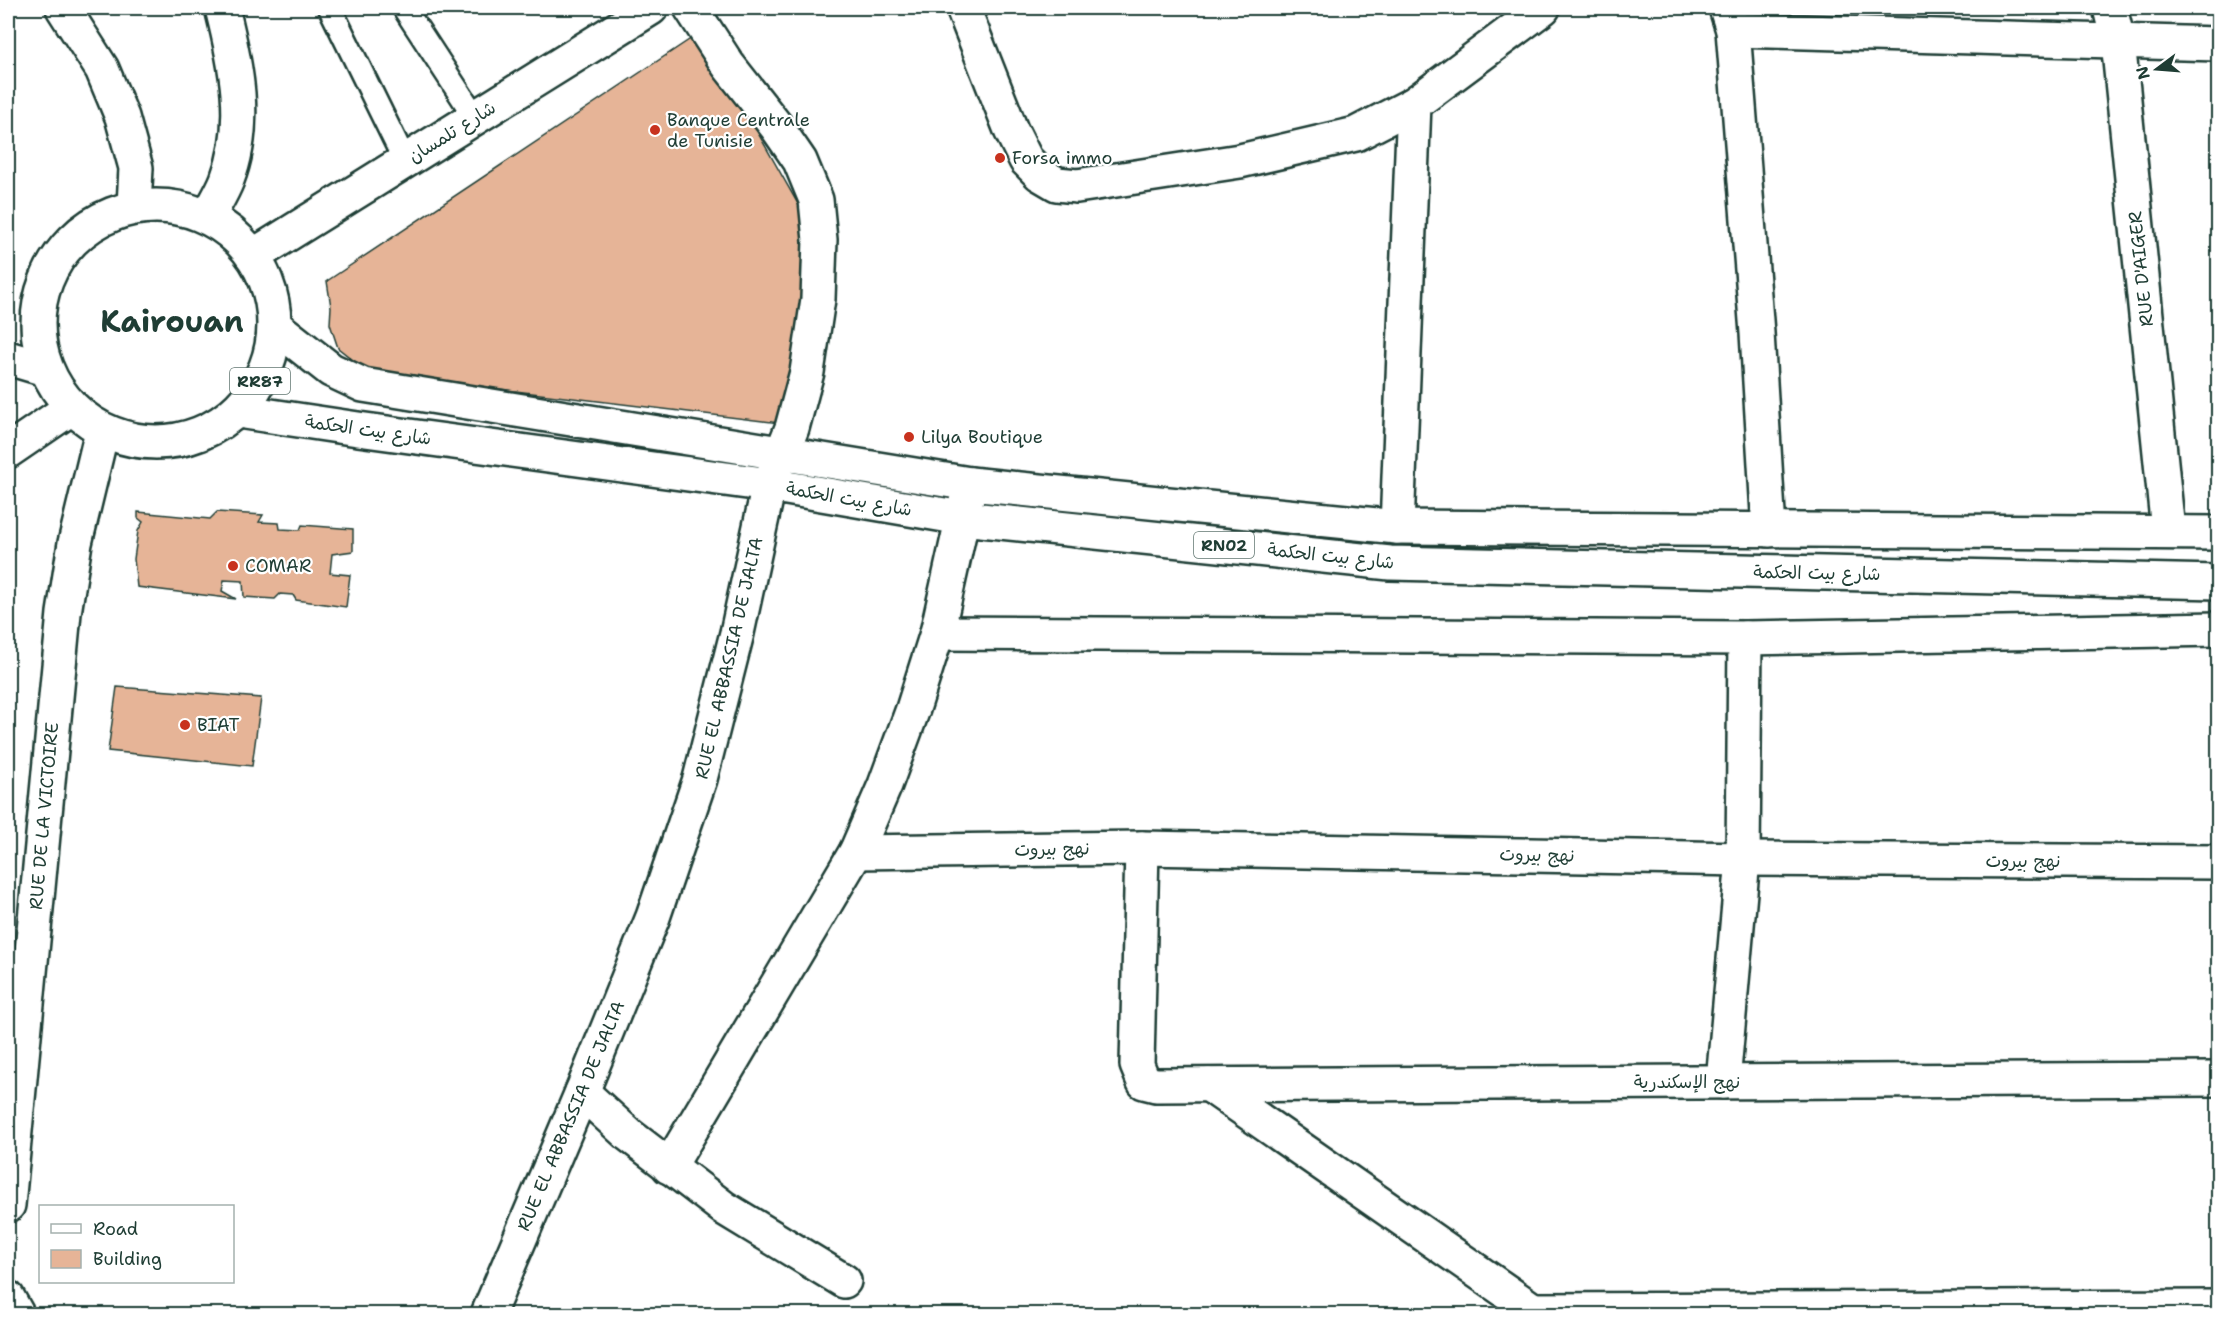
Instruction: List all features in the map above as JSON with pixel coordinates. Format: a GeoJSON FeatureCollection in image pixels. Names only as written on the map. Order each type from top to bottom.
{"type":"FeatureCollection","features":[{"type":"Feature","properties":{"kind":"street"},"geometry":{"type":"LineString","coordinates":[[63,8],[102,69],[123,117],[136,168],[134,206]]}},
{"type":"Feature","properties":{"kind":"street"},"geometry":{"type":"LineString","coordinates":[[208,217],[227,180],[237,143],[240,98],[222,8]]}},
{"type":"Feature","properties":{"kind":"street","name":"شارع تلمسان"},"geometry":{"type":"LineString","coordinates":[[253,256],[651,8]]}},
{"type":"Feature","properties":{"kind":"street","name":"RUE EL ABBASSIA DE JALTA"},"geometry":{"type":"LineString","coordinates":[[488,1314],[653,917],[700,779],[737,633],[769,485],[792,428],[807,372],[818,299],[820,240],[816,200],[800,161],[728,65],[691,8]]}},
{"type":"Feature","properties":{"kind":"street"},"geometry":{"type":"LineString","coordinates":[[963,8],[1011,130],[1026,160],[1057,184],[1077,186],[1240,161],[1356,134],[1414,104],[1543,8]]}},
{"type":"Feature","properties":{"kind":"street","name":"RUE D'AIGER"},"geometry":{"type":"LineString","coordinates":[[2110,8],[2118,41],[2168,531]]}},
{"type":"Feature","properties":{"kind":"street"},"geometry":{"type":"LineString","coordinates":[[1769,530],[1757,333],[1730,19],[2118,41],[2218,44]]}},
{"type":"Feature","properties":{"kind":"street"},"geometry":{"type":"LineString","coordinates":[[1397,527],[1414,104]]}},
{"type":"Feature","properties":{"kind":"street","name":"RR87"},"geometry":{"type":"LineString","coordinates":[[134,206],[172,206],[208,217],[233,234],[253,256],[270,289],[274,326],[270,357],[258,386],[238,411],[208,431],[174,442],[137,442],[102,431],[71,408],[56,390],[45,369],[37,335],[39,300],[51,267],[73,238],[101,218],[134,206]]}},
{"type":"Feature","properties":{"kind":"street","name":"شارع بيت الحكمة"},"geometry":{"type":"LineString","coordinates":[[274,326],[331,370],[363,385],[970,484],[1397,527],[2218,533]]}},
{"type":"Feature","properties":{"kind":"street"},"geometry":{"type":"LineString","coordinates":[[8,358],[45,369]]}},
{"type":"Feature","properties":{"kind":"street"},"geometry":{"type":"LineString","coordinates":[[8,451],[71,408]]}},
{"type":"Feature","properties":{"kind":"street","name":"شارع بيت الحكمة"},"geometry":{"type":"LineString","coordinates":[[238,411],[769,485],[962,518],[1390,563],[2218,582]]}},
{"type":"Feature","properties":{"kind":"street","name":"RUE DE LA VICTOIRE"},"geometry":{"type":"LineString","coordinates":[[8,1205],[64,614],[75,543],[102,431]]}},
{"type":"Feature","properties":{"kind":"street"},"geometry":{"type":"LineString","coordinates":[[669,1167],[856,852],[885,785],[937,633],[970,484]]}},
{"type":"Feature","properties":{"kind":"street"},"geometry":{"type":"LineString","coordinates":[[937,633],[1745,638],[2218,629]]}},
{"type":"Feature","properties":{"kind":"street"},"geometry":{"type":"LineString","coordinates":[[1723,1082],[1743,859],[1745,638]]}},
{"type":"Feature","properties":{"kind":"street","name":"نهج بيروت"},"geometry":{"type":"LineString","coordinates":[[856,852],[1142,848],[1743,859],[2218,862]]}},
{"type":"Feature","properties":{"kind":"street","name":"نهج الإسكندرية"},"geometry":{"type":"LineString","coordinates":[[1142,848],[1137,1065],[1144,1082],[1156,1085],[2218,1079]]}},
{"type":"Feature","properties":{"kind":"street"},"geometry":{"type":"LineString","coordinates":[[1209,1085],[1534,1312],[2218,1307]]}},
{"type":"Feature","properties":{"kind":"street"},"geometry":{"type":"LineString","coordinates":[[582,1092],[629,1135],[724,1208],[844,1281]]}},
{"type":"Feature","properties":{"kind":"street"},"geometry":{"type":"LineString","coordinates":[[8,1298],[17,1314]]}},
{"type":"Feature","properties":{"kind":"lane"},"geometry":{"type":"LineString","coordinates":[[330,8],[405,161]]}},
{"type":"Feature","properties":{"kind":"lane"},"geometry":{"type":"LineString","coordinates":[[404,8],[475,117]]}},
{"type":"Feature","properties":{"kind":"building","name":"Banque Centrale de Tunisie"},"geometry":{"type":"Polygon","coordinates":[[[701,32],[812,229],[788,424],[384,375],[357,363],[338,348],[330,324],[331,307],[327,281],[701,32]]]}},
{"type":"Feature","properties":{"kind":"building","name":"COMAR"},"geometry":{"type":"Polygon","coordinates":[[[138,512],[210,519],[217,512],[263,515],[259,522],[279,523],[280,529],[300,530],[302,525],[353,529],[353,551],[332,554],[330,573],[350,575],[346,607],[296,600],[293,595],[280,594],[275,599],[244,597],[243,581],[224,580],[222,591],[236,599],[137,587],[134,559],[138,531],[143,522],[138,518],[138,512]]]}},
{"type":"Feature","properties":{"kind":"building","name":"BIAT"},"geometry":{"type":"Polygon","coordinates":[[[117,687],[261,698],[252,766],[108,751],[117,687]]]}},
{"type":"Feature","properties":{"kind":"place","name":"Banque Centrale de Tunisie"},"geometry":{"type":"Point","coordinates":[655,130]}},
{"type":"Feature","properties":{"kind":"place","name":"Forsa immo"},"geometry":{"type":"Point","coordinates":[1000,158]}},
{"type":"Feature","properties":{"kind":"place","name":"Lilya Boutique"},"geometry":{"type":"Point","coordinates":[909,437]}},
{"type":"Feature","properties":{"kind":"place","name":"COMAR"},"geometry":{"type":"Point","coordinates":[233,566]}},
{"type":"Feature","properties":{"kind":"place","name":"BIAT"},"geometry":{"type":"Point","coordinates":[185,725]}},
{"type":"Feature","properties":{"kind":"district","name":"Kairouan"},"geometry":{"type":"Point","coordinates":[172,321]}}]}
